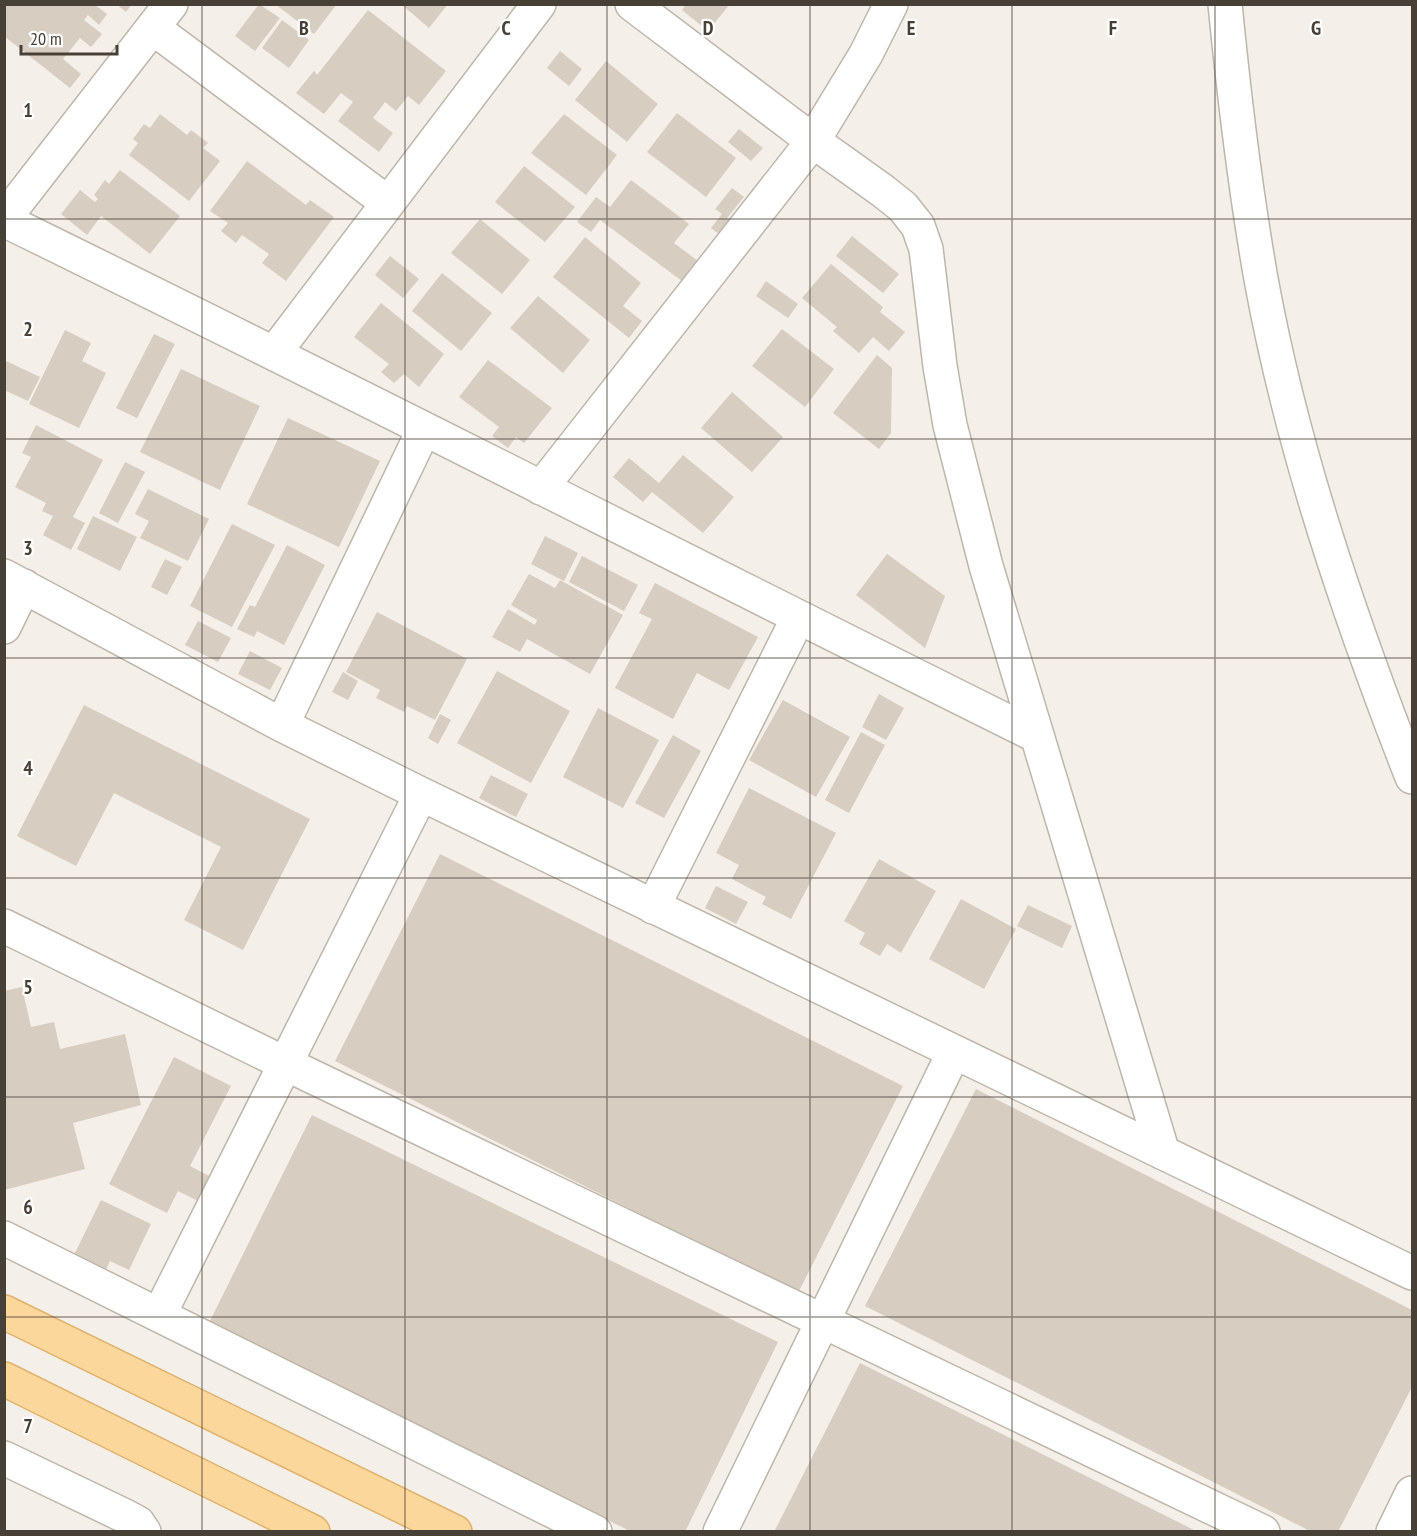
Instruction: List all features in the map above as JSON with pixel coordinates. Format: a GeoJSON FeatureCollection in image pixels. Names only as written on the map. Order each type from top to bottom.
{"type":"FeatureCollection","features":[{"type":"Feature","properties":{"kind":"main road"},"geometry":{"type":"LineString","coordinates":[[4,1312],[455,1532]]}},
{"type":"Feature","properties":{"kind":"main road"},"geometry":{"type":"LineString","coordinates":[[4,1379],[313,1532]]}},
{"type":"Feature","properties":{"kind":"street"},"geometry":{"type":"LineString","coordinates":[[275,352],[539,4]]}},
{"type":"Feature","properties":{"kind":"street"},"geometry":{"type":"LineString","coordinates":[[632,4],[903,207],[918,226],[926,249],[940,366],[963,482],[986,566],[1163,1153]]}},
{"type":"Feature","properties":{"kind":"street"},"geometry":{"type":"LineString","coordinates":[[542,488],[813,141],[861,63],[891,4]]}},
{"type":"Feature","properties":{"kind":"street"},"geometry":{"type":"LineString","coordinates":[[1224,5],[1248,196],[1261,280],[1279,363],[1300,446],[1350,610],[1413,777]]}},
{"type":"Feature","properties":{"kind":"street"},"geometry":{"type":"LineString","coordinates":[[388,203],[162,16],[4,219],[275,352],[798,618],[1037,736]]}},
{"type":"Feature","properties":{"kind":"street"},"geometry":{"type":"LineString","coordinates":[[282,724],[424,429]]}},
{"type":"Feature","properties":{"kind":"street"},"geometry":{"type":"LineString","coordinates":[[4,627],[14,581],[282,724],[421,794],[1413,1273]]}},
{"type":"Feature","properties":{"kind":"street"},"geometry":{"type":"LineString","coordinates":[[653,907],[798,618]]}},
{"type":"Feature","properties":{"kind":"street"},"geometry":{"type":"LineString","coordinates":[[159,1316],[421,794]]}},
{"type":"Feature","properties":{"kind":"street"},"geometry":{"type":"LineString","coordinates":[[4,926],[286,1064],[1263,1532]]}},
{"type":"Feature","properties":{"kind":"street"},"geometry":{"type":"LineString","coordinates":[[720,1532],[954,1052]]}},
{"type":"Feature","properties":{"kind":"street"},"geometry":{"type":"LineString","coordinates":[[4,1238],[595,1532]]}},
{"type":"Feature","properties":{"kind":"street"},"geometry":{"type":"LineString","coordinates":[[4,1458],[128,1517],[138,1523],[144,1532]]}},
{"type":"Feature","properties":{"kind":"street"},"geometry":{"type":"LineString","coordinates":[[1393,1532],[1413,1493]]}},
{"type":"Feature","properties":{"kind":"building"},"geometry":{"type":"Polygon","coordinates":[[[4,4],[94,4],[107,14],[99,25],[88,15],[84,20],[102,34],[91,47],[80,38],[63,59],[81,74],[70,88],[4,36],[4,4]]]}},
{"type":"Feature","properties":{"kind":"building"},"geometry":{"type":"Polygon","coordinates":[[[116,4],[132,4],[126,12],[116,4]]]}},
{"type":"Feature","properties":{"kind":"building"},"geometry":{"type":"Polygon","coordinates":[[[259,4],[280,18],[255,51],[235,36],[259,4]]]}},
{"type":"Feature","properties":{"kind":"building"},"geometry":{"type":"Polygon","coordinates":[[[275,4],[337,4],[314,34],[275,4]]]}},
{"type":"Feature","properties":{"kind":"building"},"geometry":{"type":"Polygon","coordinates":[[[401,4],[448,4],[429,28],[401,4]]]}},
{"type":"Feature","properties":{"kind":"building"},"geometry":{"type":"Polygon","coordinates":[[[686,4],[730,4],[708,31],[682,10],[686,4]]]}},
{"type":"Feature","properties":{"kind":"building"},"geometry":{"type":"Polygon","coordinates":[[[368,10],[446,71],[419,105],[408,96],[396,111],[385,102],[373,118],[393,133],[379,152],[338,121],[353,102],[341,93],[324,114],[296,93],[314,71],[317,75],[368,10]]]}},
{"type":"Feature","properties":{"kind":"building"},"geometry":{"type":"Polygon","coordinates":[[[282,20],[309,40],[289,68],[262,48],[282,20]]]}},
{"type":"Feature","properties":{"kind":"building"},"geometry":{"type":"Polygon","coordinates":[[[560,51],[582,69],[569,86],[547,68],[560,51]]]}},
{"type":"Feature","properties":{"kind":"building"},"geometry":{"type":"Polygon","coordinates":[[[606,61],[658,104],[627,142],[575,100],[606,61]]]}},
{"type":"Feature","properties":{"kind":"building"},"geometry":{"type":"Polygon","coordinates":[[[677,113],[736,158],[706,197],[647,152],[677,113]]]}},
{"type":"Feature","properties":{"kind":"building"},"geometry":{"type":"Polygon","coordinates":[[[160,114],[187,135],[191,130],[208,143],[203,148],[220,161],[189,201],[129,155],[138,143],[133,139],[144,124],[150,128],[160,114]]]}},
{"type":"Feature","properties":{"kind":"building"},"geometry":{"type":"Polygon","coordinates":[[[564,114],[617,155],[586,195],[531,153],[564,114]]]}},
{"type":"Feature","properties":{"kind":"building"},"geometry":{"type":"Polygon","coordinates":[[[739,129],[763,148],[751,161],[728,142],[739,129]]]}},
{"type":"Feature","properties":{"kind":"building"},"geometry":{"type":"Polygon","coordinates":[[[247,161],[306,205],[310,200],[334,217],[286,281],[262,263],[269,254],[242,235],[236,243],[221,231],[228,223],[210,211],[247,161]]]}},
{"type":"Feature","properties":{"kind":"building"},"geometry":{"type":"Polygon","coordinates":[[[524,166],[575,207],[545,242],[495,202],[524,166]]]}},
{"type":"Feature","properties":{"kind":"building"},"geometry":{"type":"Polygon","coordinates":[[[120,170],[180,216],[150,254],[101,216],[87,235],[61,214],[80,190],[95,202],[98,199],[94,195],[105,180],[109,184],[120,170]]]}},
{"type":"Feature","properties":{"kind":"building"},"geometry":{"type":"Polygon","coordinates":[[[631,180],[689,224],[674,243],[702,264],[686,284],[600,220],[591,232],[577,222],[596,197],[610,207],[631,180]]]}},
{"type":"Feature","properties":{"kind":"building"},"geometry":{"type":"Polygon","coordinates":[[[732,188],[744,197],[727,218],[735,225],[724,238],[711,228],[722,214],[715,209],[732,188]]]}},
{"type":"Feature","properties":{"kind":"building"},"geometry":{"type":"Polygon","coordinates":[[[480,219],[530,260],[502,294],[451,253],[480,219]]]}},
{"type":"Feature","properties":{"kind":"building"},"geometry":{"type":"Polygon","coordinates":[[[852,236],[899,274],[883,293],[836,256],[852,236]]]}},
{"type":"Feature","properties":{"kind":"building"},"geometry":{"type":"Polygon","coordinates":[[[585,237],[641,283],[623,306],[642,321],[629,338],[553,277],[585,237]]]}},
{"type":"Feature","properties":{"kind":"building"},"geometry":{"type":"Polygon","coordinates":[[[390,256],[419,279],[403,298],[375,275],[390,256]]]}},
{"type":"Feature","properties":{"kind":"building"},"geometry":{"type":"Polygon","coordinates":[[[831,264],[883,307],[880,312],[905,332],[889,351],[873,337],[859,353],[833,331],[837,327],[802,298],[831,264]]]}},
{"type":"Feature","properties":{"kind":"building"},"geometry":{"type":"Polygon","coordinates":[[[442,273],[492,313],[461,351],[412,311],[442,273]]]}},
{"type":"Feature","properties":{"kind":"building"},"geometry":{"type":"Polygon","coordinates":[[[766,281],[798,304],[788,318],[756,296],[766,281]]]}},
{"type":"Feature","properties":{"kind":"building"},"geometry":{"type":"Polygon","coordinates":[[[538,296],[590,340],[563,373],[510,328],[538,296]]]}},
{"type":"Feature","properties":{"kind":"building"},"geometry":{"type":"Polygon","coordinates":[[[381,303],[444,354],[419,387],[404,374],[394,383],[381,372],[389,364],[354,337],[381,303]]]}},
{"type":"Feature","properties":{"kind":"building"},"geometry":{"type":"Polygon","coordinates":[[[782,329],[834,369],[805,407],[752,366],[782,329]]]}},
{"type":"Feature","properties":{"kind":"building"},"geometry":{"type":"Polygon","coordinates":[[[65,330],[91,343],[82,361],[106,373],[79,428],[29,404],[65,330]]]}},
{"type":"Feature","properties":{"kind":"building"},"geometry":{"type":"Polygon","coordinates":[[[154,334],[175,344],[137,418],[116,408],[154,334]]]}},
{"type":"Feature","properties":{"kind":"building"},"geometry":{"type":"Polygon","coordinates":[[[877,355],[892,368],[891,433],[879,449],[833,413],[877,355]]]}},
{"type":"Feature","properties":{"kind":"building"},"geometry":{"type":"Polygon","coordinates":[[[4,360],[40,377],[28,401],[4,390],[4,360]]]}},
{"type":"Feature","properties":{"kind":"building"},"geometry":{"type":"Polygon","coordinates":[[[488,360],[552,408],[524,443],[516,437],[508,448],[492,436],[499,427],[459,397],[488,360]]]}},
{"type":"Feature","properties":{"kind":"building"},"geometry":{"type":"Polygon","coordinates":[[[181,369],[260,406],[220,490],[140,452],[181,369]]]}},
{"type":"Feature","properties":{"kind":"building"},"geometry":{"type":"Polygon","coordinates":[[[732,392],[783,437],[752,472],[701,428],[732,392]]]}},
{"type":"Feature","properties":{"kind":"building"},"geometry":{"type":"Polygon","coordinates":[[[288,418],[380,461],[339,547],[247,504],[288,418]]]}},
{"type":"Feature","properties":{"kind":"building"},"geometry":{"type":"Polygon","coordinates":[[[36,425],[103,460],[73,517],[85,523],[71,550],[43,535],[53,516],[42,511],[46,503],[15,487],[31,457],[22,453],[36,425]]]}},
{"type":"Feature","properties":{"kind":"building"},"geometry":{"type":"Polygon","coordinates":[[[683,455],[734,497],[703,533],[652,492],[643,502],[613,477],[629,458],[659,483],[683,455]]]}},
{"type":"Feature","properties":{"kind":"building"},"geometry":{"type":"Polygon","coordinates":[[[125,462],[145,472],[118,523],[99,513],[125,462]]]}},
{"type":"Feature","properties":{"kind":"building"},"geometry":{"type":"Polygon","coordinates":[[[148,489],[209,519],[188,561],[140,538],[149,521],[135,514],[148,489]]]}},
{"type":"Feature","properties":{"kind":"building"},"geometry":{"type":"Polygon","coordinates":[[[93,516],[137,537],[120,571],[77,549],[93,516]]]}},
{"type":"Feature","properties":{"kind":"building"},"geometry":{"type":"Polygon","coordinates":[[[232,524],[275,545],[232,627],[190,606],[232,524]]]}},
{"type":"Feature","properties":{"kind":"building"},"geometry":{"type":"Polygon","coordinates":[[[545,536],[578,553],[564,581],[531,564],[545,536]]]}},
{"type":"Feature","properties":{"kind":"building"},"geometry":{"type":"Polygon","coordinates":[[[287,545],[325,565],[284,645],[257,631],[254,637],[237,629],[250,605],[255,607],[287,545]]]}},
{"type":"Feature","properties":{"kind":"building"},"geometry":{"type":"Polygon","coordinates":[[[887,554],[945,596],[925,648],[856,595],[887,554]]]}},
{"type":"Feature","properties":{"kind":"building"},"geometry":{"type":"Polygon","coordinates":[[[582,556],[638,585],[624,611],[569,582],[582,556]]]}},
{"type":"Feature","properties":{"kind":"building"},"geometry":{"type":"Polygon","coordinates":[[[165,559],[182,567],[167,595],[151,587],[165,559]]]}},
{"type":"Feature","properties":{"kind":"building"},"geometry":{"type":"Polygon","coordinates":[[[529,574],[555,588],[560,580],[623,615],[590,674],[527,639],[520,652],[492,637],[508,609],[535,625],[537,620],[511,605],[529,574]]]}},
{"type":"Feature","properties":{"kind":"building"},"geometry":{"type":"Polygon","coordinates":[[[655,583],[758,637],[729,690],[697,673],[673,719],[615,688],[652,619],[639,613],[655,583]]]}},
{"type":"Feature","properties":{"kind":"building"},"geometry":{"type":"Polygon","coordinates":[[[377,612],[467,659],[435,720],[407,706],[404,712],[376,698],[380,690],[346,672],[377,612]]]}},
{"type":"Feature","properties":{"kind":"building"},"geometry":{"type":"Polygon","coordinates":[[[198,621],[231,638],[218,662],[185,645],[198,621]]]}},
{"type":"Feature","properties":{"kind":"building"},"geometry":{"type":"Polygon","coordinates":[[[250,651],[282,668],[270,690],[238,674],[250,651]]]}},
{"type":"Feature","properties":{"kind":"building"},"geometry":{"type":"Polygon","coordinates":[[[497,671],[570,711],[531,783],[457,743],[497,671]]]}},
{"type":"Feature","properties":{"kind":"building"},"geometry":{"type":"Polygon","coordinates":[[[343,672],[358,681],[348,700],[332,692],[343,672]]]}},
{"type":"Feature","properties":{"kind":"building"},"geometry":{"type":"Polygon","coordinates":[[[879,694],[904,708],[886,740],[862,727],[879,694]]]}},
{"type":"Feature","properties":{"kind":"building"},"geometry":{"type":"Polygon","coordinates":[[[783,700],[850,737],[816,797],[749,760],[783,700]]]}},
{"type":"Feature","properties":{"kind":"building"},"geometry":{"type":"Polygon","coordinates":[[[84,705],[310,819],[243,950],[184,920],[221,847],[114,793],[76,866],[17,836],[84,705]]]}},
{"type":"Feature","properties":{"kind":"building"},"geometry":{"type":"Polygon","coordinates":[[[598,708],[659,740],[623,808],[563,777],[598,708]]]}},
{"type":"Feature","properties":{"kind":"building"},"geometry":{"type":"Polygon","coordinates":[[[440,714],[451,720],[438,744],[428,738],[440,714]]]}},
{"type":"Feature","properties":{"kind":"building"},"geometry":{"type":"Polygon","coordinates":[[[861,732],[885,745],[849,813],[825,800],[861,732]]]}},
{"type":"Feature","properties":{"kind":"building"},"geometry":{"type":"Polygon","coordinates":[[[673,735],[701,751],[664,818],[635,803],[673,735]]]}},
{"type":"Feature","properties":{"kind":"building"},"geometry":{"type":"Polygon","coordinates":[[[491,775],[528,794],[516,817],[479,798],[491,775]]]}},
{"type":"Feature","properties":{"kind":"building"},"geometry":{"type":"Polygon","coordinates":[[[749,788],[836,833],[791,919],[762,904],[766,897],[732,879],[739,865],[716,853],[749,788]]]}},
{"type":"Feature","properties":{"kind":"building"},"geometry":{"type":"Polygon","coordinates":[[[440,854],[903,1086],[798,1293],[335,1061],[440,854]]]}},
{"type":"Feature","properties":{"kind":"building"},"geometry":{"type":"Polygon","coordinates":[[[879,859],[936,891],[901,953],[887,944],[880,956],[859,944],[865,933],[844,921],[879,859]]]}},
{"type":"Feature","properties":{"kind":"building"},"geometry":{"type":"Polygon","coordinates":[[[716,886],[748,902],[736,924],[705,908],[716,886]]]}},
{"type":"Feature","properties":{"kind":"building"},"geometry":{"type":"Polygon","coordinates":[[[961,899],[1016,929],[984,989],[929,959],[961,899]]]}},
{"type":"Feature","properties":{"kind":"building"},"geometry":{"type":"Polygon","coordinates":[[[1028,905],[1072,926],[1062,948],[1017,926],[1028,905]]]}},
{"type":"Feature","properties":{"kind":"building"},"geometry":{"type":"Polygon","coordinates":[[[22,987],[31,1027],[54,1022],[60,1049],[125,1034],[141,1105],[73,1123],[85,1169],[4,1190],[4,991],[22,987]]]}},
{"type":"Feature","properties":{"kind":"building"},"geometry":{"type":"Polygon","coordinates":[[[174,1057],[231,1086],[190,1166],[213,1178],[200,1202],[178,1191],[167,1213],[109,1184],[174,1057]]]}},
{"type":"Feature","properties":{"kind":"building"},"geometry":{"type":"Polygon","coordinates":[[[976,1089],[1412,1310],[1412,1387],[1338,1532],[1312,1532],[865,1306],[976,1089]]]}},
{"type":"Feature","properties":{"kind":"building"},"geometry":{"type":"Polygon","coordinates":[[[312,1115],[778,1342],[685,1532],[632,1532],[208,1325],[312,1115]]]}},
{"type":"Feature","properties":{"kind":"building"},"geometry":{"type":"Polygon","coordinates":[[[101,1200],[151,1224],[129,1270],[110,1261],[103,1277],[71,1261],[101,1200]]]}},
{"type":"Feature","properties":{"kind":"building"},"geometry":{"type":"Polygon","coordinates":[[[860,1363],[1198,1532],[774,1532],[860,1363]]]}}]}
